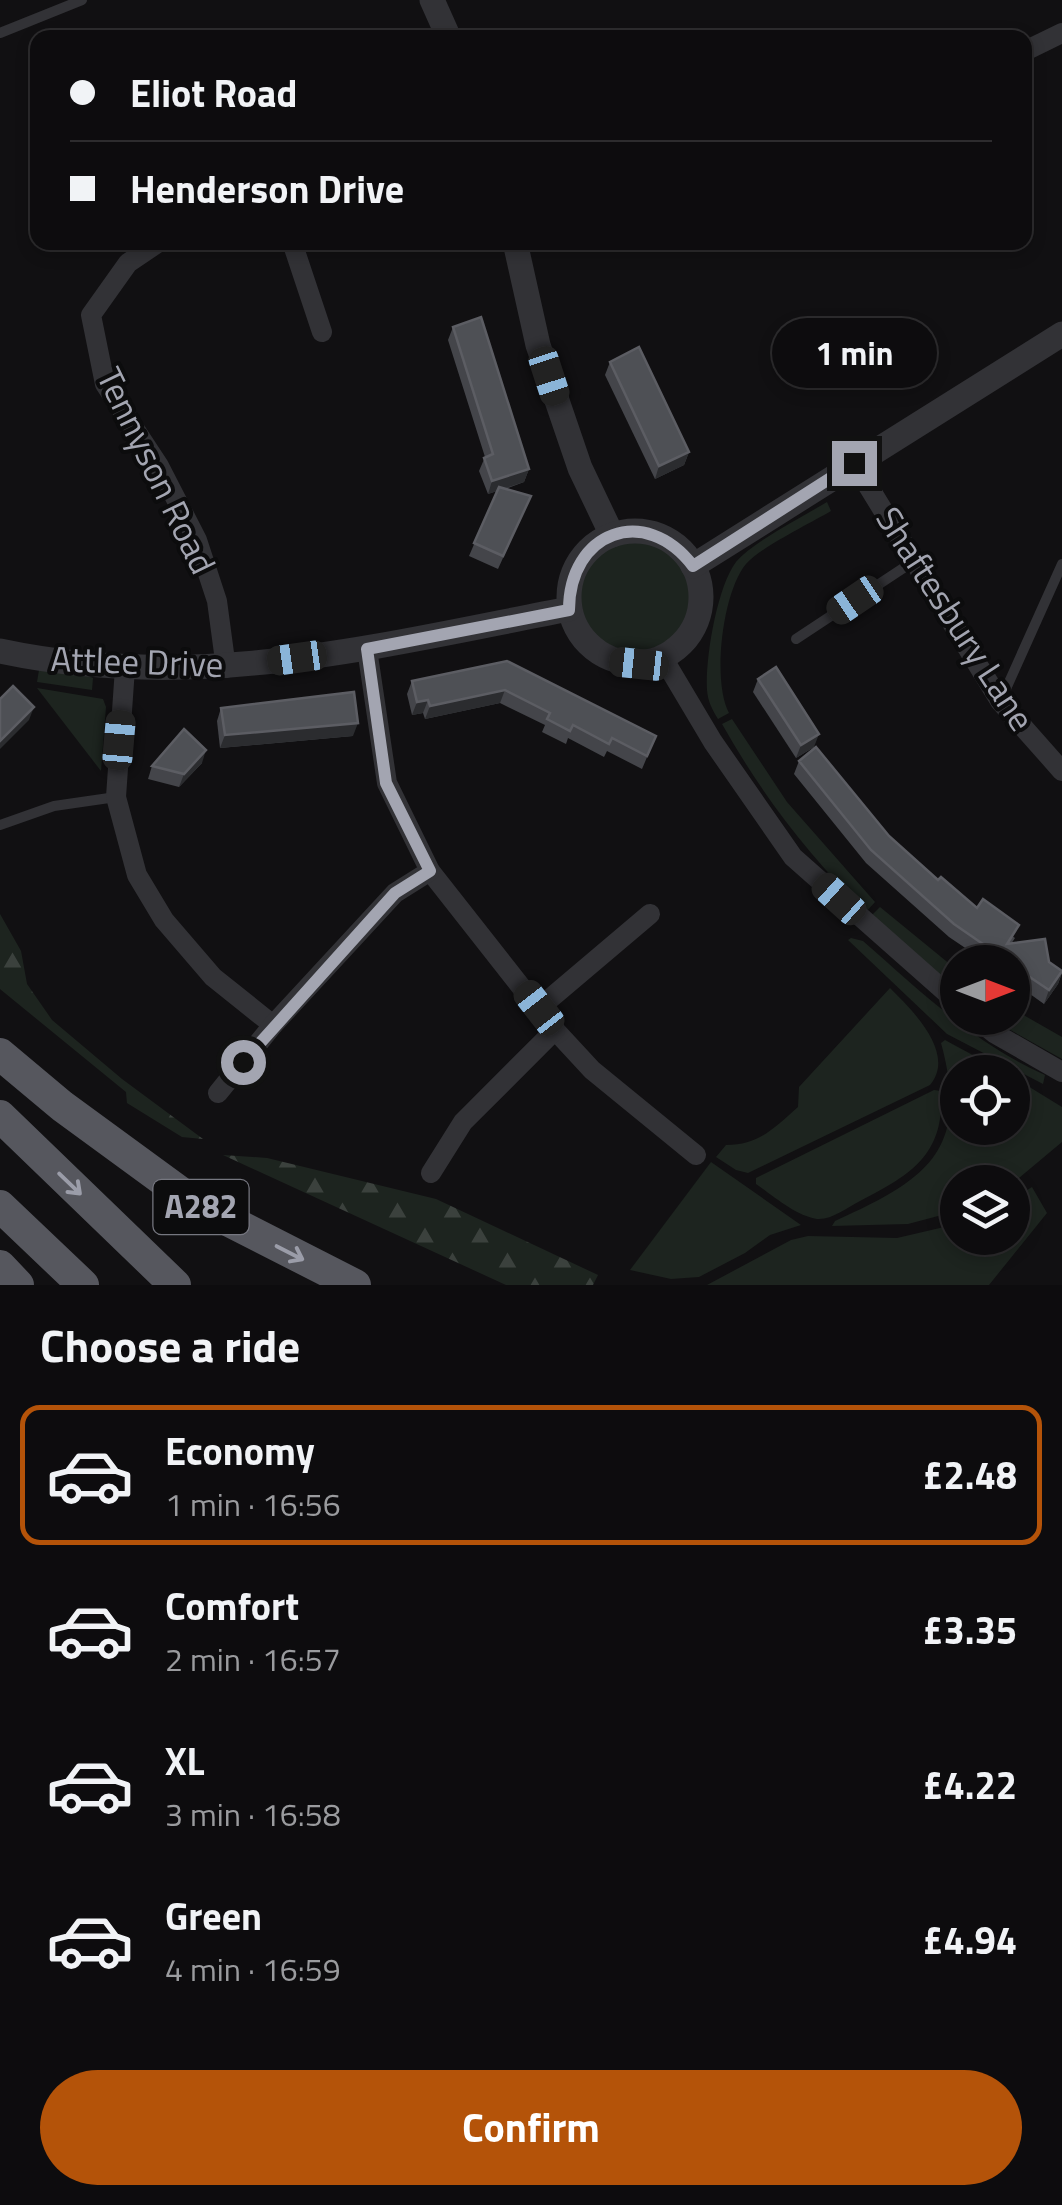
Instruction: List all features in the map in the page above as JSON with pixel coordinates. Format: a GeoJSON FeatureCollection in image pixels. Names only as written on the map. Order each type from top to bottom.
{"type":"FeatureCollection","features":[{"type":"Feature","properties":{"kind":"highway","name":"A282"},"geometry":{"type":"LineString","coordinates":[[0,1054],[62,1106],[196,1204],[355,1285]]}},
{"type":"Feature","properties":{"kind":"highway","name":"A282"},"geometry":{"type":"LineString","coordinates":[[0,1116],[175,1285]]}},
{"type":"Feature","properties":{"kind":"highway"},"geometry":{"type":"LineString","coordinates":[[0,1206],[83,1285]]}},
{"type":"Feature","properties":{"kind":"highway"},"geometry":{"type":"LineString","coordinates":[[0,1266],[18,1285]]}},
{"type":"Feature","properties":{"kind":"street"},"geometry":{"type":"LineString","coordinates":[[432,0],[445,30]]}},
{"type":"Feature","properties":{"kind":"street"},"geometry":{"type":"LineString","coordinates":[[1032,48],[1062,33]]}},
{"type":"Feature","properties":{"kind":"street","name":"Tennyson Road"},"geometry":{"type":"LineString","coordinates":[[147,250],[128,263],[91,316],[105,384],[160,466],[198,540],[217,601],[226,668]]}},
{"type":"Feature","properties":{"kind":"street"},"geometry":{"type":"LineString","coordinates":[[295,250],[322,332]]}},
{"type":"Feature","properties":{"kind":"street"},"geometry":{"type":"LineString","coordinates":[[517,250],[544,363],[580,468],[612,535]]}},
{"type":"Feature","properties":{"kind":"street"},"geometry":{"type":"LineString","coordinates":[[693,566],[1062,334]]}},
{"type":"Feature","properties":{"kind":"street","name":"Shaftesbury Lane"},"geometry":{"type":"LineString","coordinates":[[854,463],[1000,701],[1062,771]]}},
{"type":"Feature","properties":{"kind":"street"},"geometry":{"type":"LineString","coordinates":[[649,532],[667,539],[693,566],[700,586],[697,618],[680,646],[662,658],[639,664],[615,661],[594,650],[578,632],[569,610],[569,586],[577,564],[592,546],[612,535],[649,532]]}},
{"type":"Feature","properties":{"kind":"street","name":"Attlee Drive"},"geometry":{"type":"LineString","coordinates":[[0,651],[125,668],[226,668],[367,649],[569,610]]}},
{"type":"Feature","properties":{"kind":"street"},"geometry":{"type":"LineString","coordinates":[[367,649],[386,783],[430,871],[555,1030],[592,1070],[696,1155]]}},
{"type":"Feature","properties":{"kind":"street"},"geometry":{"type":"LineString","coordinates":[[662,658],[713,742],[793,857],[940,987]]}},
{"type":"Feature","properties":{"kind":"street"},"geometry":{"type":"LineString","coordinates":[[125,668],[116,797],[137,875],[164,920],[212,977],[273,1026]]}},
{"type":"Feature","properties":{"kind":"street"},"geometry":{"type":"LineString","coordinates":[[218,1093],[273,1026],[395,893],[430,871]]}},
{"type":"Feature","properties":{"kind":"street"},"geometry":{"type":"LineString","coordinates":[[539,1008],[650,914]]}},
{"type":"Feature","properties":{"kind":"street"},"geometry":{"type":"LineString","coordinates":[[431,1173],[463,1122],[555,1030]]}},
{"type":"Feature","properties":{"kind":"street"},"geometry":{"type":"LineString","coordinates":[[997,1035],[1062,1072]]}},
{"type":"Feature","properties":{"kind":"lane"},"geometry":{"type":"LineString","coordinates":[[0,33],[82,0]]}},
{"type":"Feature","properties":{"kind":"lane"},"geometry":{"type":"LineString","coordinates":[[796,639],[914,561]]}},
{"type":"Feature","properties":{"kind":"lane"},"geometry":{"type":"LineString","coordinates":[[1000,701],[1062,564]]}},
{"type":"Feature","properties":{"kind":"lane"},"geometry":{"type":"LineString","coordinates":[[0,825],[54,806],[116,797]]}},
{"type":"Feature","properties":{"kind":"green space"},"geometry":{"type":"Polygon","coordinates":[[[827,502],[831,511],[763,550],[738,577],[722,638],[721,681],[729,713],[718,719],[708,694],[708,660],[718,605],[729,573],[753,547],[827,502]]]}},
{"type":"Feature","properties":{"kind":"green space"},"geometry":{"type":"Polygon","coordinates":[[[635,539],[657,543],[675,555],[687,573],[691,595],[687,617],[675,635],[657,647],[635,651],[613,647],[595,635],[583,617],[579,595],[583,573],[595,555],[613,543],[635,539]]]}},
{"type":"Feature","properties":{"kind":"green space"},"geometry":{"type":"Polygon","coordinates":[[[39,670],[88,676],[93,678],[92,690],[37,682],[39,670]]]}},
{"type":"Feature","properties":{"kind":"green space"},"geometry":{"type":"Polygon","coordinates":[[[37,688],[103,699],[106,707],[101,771],[37,688]]]}},
{"type":"Feature","properties":{"kind":"green space"},"geometry":{"type":"Polygon","coordinates":[[[732,719],[787,802],[875,902],[866,912],[805,846],[770,800],[722,724],[732,719]]]}},
{"type":"Feature","properties":{"kind":"green space"},"geometry":{"type":"Polygon","coordinates":[[[880,907],[940,956],[940,980],[870,917],[880,907]]]}},
{"type":"Feature","properties":{"kind":"green space"},"geometry":{"type":"Polygon","coordinates":[[[0,914],[21,951],[27,984],[52,1020],[122,1079],[203,1139],[182,1137],[127,1103],[126,1092],[0,989],[0,914]]]}},
{"type":"Feature","properties":{"kind":"green space"},"geometry":{"type":"Polygon","coordinates":[[[848,940],[863,941],[940,1007],[940,1027],[848,940]]]}},
{"type":"Feature","properties":{"kind":"green space"},"geometry":{"type":"Polygon","coordinates":[[[890,988],[919,1019],[935,1046],[937,1073],[930,1085],[748,1173],[716,1157],[726,1145],[748,1142],[765,1134],[798,1107],[799,1087],[890,988]]]}},
{"type":"Feature","properties":{"kind":"green space"},"geometry":{"type":"Polygon","coordinates":[[[1030,1019],[1062,1037],[1062,1059],[1019,1035],[1030,1035],[1030,1019]]]}},
{"type":"Feature","properties":{"kind":"green space"},"geometry":{"type":"Polygon","coordinates":[[[949,1035],[976,1035],[1007,1055],[987,1055],[949,1035]]]}},
{"type":"Feature","properties":{"kind":"green space"},"geometry":{"type":"Polygon","coordinates":[[[945,1040],[973,1055],[944,1055],[941,1043],[945,1040]]]}},
{"type":"Feature","properties":{"kind":"green space"},"geometry":{"type":"Polygon","coordinates":[[[1030,1068],[1045,1075],[1043,1084],[1030,1077],[1030,1068]]]}},
{"type":"Feature","properties":{"kind":"green space"},"geometry":{"type":"Polygon","coordinates":[[[1030,1087],[1062,1107],[1062,1142],[1030,1169],[1030,1165],[940,1165],[940,1216],[908,1224],[832,1226],[894,1191],[933,1158],[940,1144],[1030,1145],[1030,1087]]]}},
{"type":"Feature","properties":{"kind":"green space"},"geometry":{"type":"Polygon","coordinates":[[[934,1090],[940,1091],[937,1132],[921,1161],[894,1182],[839,1213],[823,1219],[801,1214],[756,1184],[756,1178],[934,1090]]]}},
{"type":"Feature","properties":{"kind":"green space"},"geometry":{"type":"Polygon","coordinates":[[[223,1155],[267,1158],[436,1199],[598,1275],[593,1285],[506,1285],[223,1155]]]}},
{"type":"Feature","properties":{"kind":"green space"},"geometry":{"type":"Polygon","coordinates":[[[711,1162],[801,1225],[770,1235],[699,1277],[671,1279],[630,1270],[711,1162]]]}},
{"type":"Feature","properties":{"kind":"green space"},"geometry":{"type":"Polygon","coordinates":[[[1030,1188],[1047,1213],[1030,1234],[1030,1188]]]}},
{"type":"Feature","properties":{"kind":"green space"},"geometry":{"type":"Polygon","coordinates":[[[940,1228],[940,1255],[1013,1255],[989,1285],[707,1285],[791,1240],[808,1236],[897,1238],[940,1228]]]}},
{"type":"Feature","properties":{"kind":"building"},"geometry":{"type":"Polygon","coordinates":[[[481,317],[529,469],[492,481],[484,458],[493,454],[453,327],[481,317]]]}},
{"type":"Feature","properties":{"kind":"building"},"geometry":{"type":"Polygon","coordinates":[[[639,347],[689,452],[659,466],[610,362],[639,347]]]}},
{"type":"Feature","properties":{"kind":"building"},"geometry":{"type":"Polygon","coordinates":[[[499,487],[531,496],[503,556],[474,543],[499,487]]]}},
{"type":"Feature","properties":{"kind":"building"},"geometry":{"type":"Polygon","coordinates":[[[507,661],[656,736],[647,756],[612,738],[609,744],[573,725],[570,731],[547,719],[550,713],[505,690],[430,706],[428,700],[417,702],[412,681],[507,661]]]}},
{"type":"Feature","properties":{"kind":"building"},"geometry":{"type":"Polygon","coordinates":[[[776,667],[819,734],[801,745],[758,679],[776,667]]]}},
{"type":"Feature","properties":{"kind":"building"},"geometry":{"type":"Polygon","coordinates":[[[13,686],[34,707],[0,741],[0,699],[13,686]]]}},
{"type":"Feature","properties":{"kind":"building"},"geometry":{"type":"Polygon","coordinates":[[[354,692],[358,723],[225,735],[221,708],[354,692]]]}},
{"type":"Feature","properties":{"kind":"building"},"geometry":{"type":"Polygon","coordinates":[[[184,729],[206,750],[184,774],[152,766],[184,729]]]}},
{"type":"Feature","properties":{"kind":"building"},"geometry":{"type":"Polygon","coordinates":[[[816,747],[889,836],[938,880],[941,877],[977,908],[983,899],[1019,925],[1007,944],[1045,939],[1049,962],[1062,971],[1049,990],[1030,977],[1030,945],[984,945],[954,924],[871,850],[799,761],[816,747]]]}},
{"type":"Feature","properties":{"kind":"route"},"geometry":{"type":"LineString","coordinates":[[243,1062],[395,893],[430,871],[386,783],[367,649],[569,610],[569,586],[577,564],[592,546],[612,535],[649,532],[667,539],[693,566],[854,463]]}}]}
